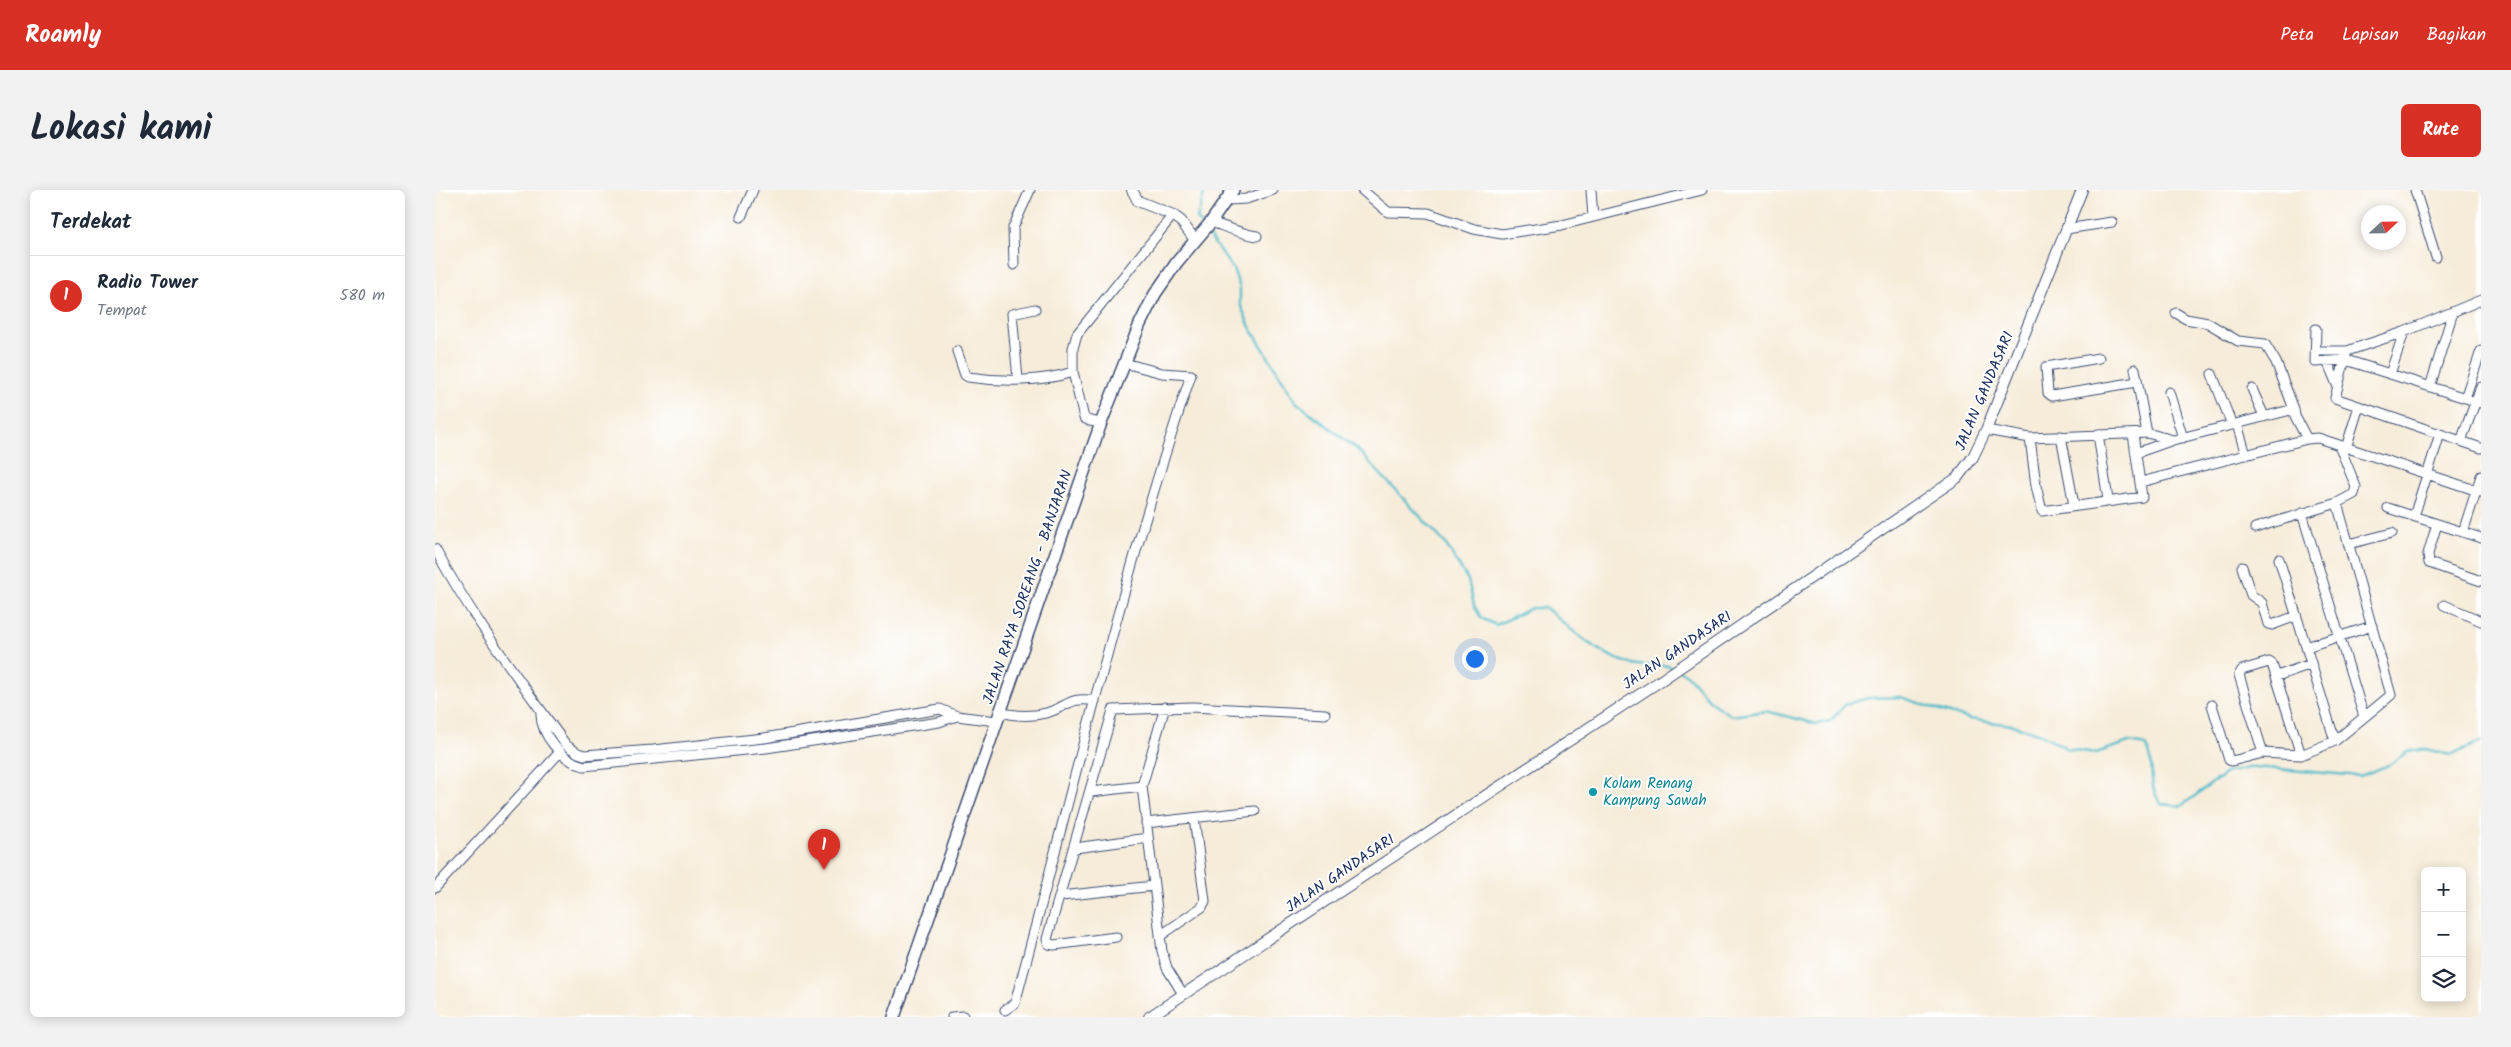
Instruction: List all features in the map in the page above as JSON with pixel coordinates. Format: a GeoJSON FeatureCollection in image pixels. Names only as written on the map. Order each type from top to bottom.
{"type":"FeatureCollection","features":[{"type":"Feature","properties":{"kind":"main road","name":"JALAN RAYA SOREANG - BANJARAN"},"geometry":{"type":"LineString","coordinates":[[894,1017],[1101,423],[1124,363],[1155,294],[1231,195]]}},
{"type":"Feature","properties":{"kind":"street"},"geometry":{"type":"LineString","coordinates":[[741,217],[753,190]]}},
{"type":"Feature","properties":{"kind":"street"},"geometry":{"type":"LineString","coordinates":[[1013,265],[1013,228],[1031,190]]}},
{"type":"Feature","properties":{"kind":"street"},"geometry":{"type":"LineString","coordinates":[[1132,190],[1137,201],[1173,214],[1198,238]]}},
{"type":"Feature","properties":{"kind":"street"},"geometry":{"type":"LineString","coordinates":[[1361,190],[1388,212],[1428,213],[1458,225],[1502,234],[1593,217],[1702,190]]}},
{"type":"Feature","properties":{"kind":"street"},"geometry":{"type":"LineString","coordinates":[[1591,190],[1593,217]]}},
{"type":"Feature","properties":{"kind":"street","name":"JALAN GANDASARI"},"geometry":{"type":"LineString","coordinates":[[1149,1017],[1660,681],[1957,478],[1973,458],[1986,430],[2082,190]]}},
{"type":"Feature","properties":{"kind":"street"},"geometry":{"type":"LineString","coordinates":[[2415,190],[2436,258]]}},
{"type":"Feature","properties":{"kind":"street"},"geometry":{"type":"LineString","coordinates":[[1231,195],[1244,200],[1267,192]]}},
{"type":"Feature","properties":{"kind":"street"},"geometry":{"type":"LineString","coordinates":[[1101,423],[1090,422],[1084,418],[1073,372],[1073,353],[1077,334],[1173,214]]}},
{"type":"Feature","properties":{"kind":"street"},"geometry":{"type":"LineString","coordinates":[[2066,230],[2112,222]]}},
{"type":"Feature","properties":{"kind":"street"},"geometry":{"type":"LineString","coordinates":[[1211,223],[1235,229],[1244,234],[1257,236]]}},
{"type":"Feature","properties":{"kind":"street"},"geometry":{"type":"LineString","coordinates":[[2315,351],[2347,351],[2404,332],[2481,300]]}},
{"type":"Feature","properties":{"kind":"street"},"geometry":{"type":"LineString","coordinates":[[1018,379],[1011,314],[1035,309]]}},
{"type":"Feature","properties":{"kind":"street"},"geometry":{"type":"LineString","coordinates":[[2429,387],[2453,312]]}},
{"type":"Feature","properties":{"kind":"street"},"geometry":{"type":"LineString","coordinates":[[2176,313],[2183,318],[2208,323],[2237,341],[2265,344],[2276,362],[2295,416],[2307,439]]}},
{"type":"Feature","properties":{"kind":"street"},"geometry":{"type":"LineString","coordinates":[[2316,329],[2315,362],[2346,360],[2478,402]]}},
{"type":"Feature","properties":{"kind":"street"},"geometry":{"type":"LineString","coordinates":[[2389,374],[2404,332]]}},
{"type":"Feature","properties":{"kind":"street"},"geometry":{"type":"LineString","coordinates":[[957,351],[966,377],[1054,378],[1073,372]]}},
{"type":"Feature","properties":{"kind":"street"},"geometry":{"type":"LineString","coordinates":[[2347,351],[2336,400],[2359,406],[2481,448]]}},
{"type":"Feature","properties":{"kind":"street"},"geometry":{"type":"LineString","coordinates":[[2465,398],[2481,351]]}},
{"type":"Feature","properties":{"kind":"street"},"geometry":{"type":"LineString","coordinates":[[2099,358],[2046,367],[2048,393],[2052,396],[2137,382]]}},
{"type":"Feature","properties":{"kind":"street"},"geometry":{"type":"LineString","coordinates":[[2327,361],[2338,387]]}},
{"type":"Feature","properties":{"kind":"street"},"geometry":{"type":"LineString","coordinates":[[1005,1010],[1015,1003],[1155,481],[1191,375],[1162,373],[1124,363]]}},
{"type":"Feature","properties":{"kind":"street"},"geometry":{"type":"LineString","coordinates":[[2135,369],[2147,433]]}},
{"type":"Feature","properties":{"kind":"street"},"geometry":{"type":"LineString","coordinates":[[2212,374],[2235,425],[2245,455]]}},
{"type":"Feature","properties":{"kind":"street"},"geometry":{"type":"LineString","coordinates":[[2461,441],[2478,402],[2481,387]]}},
{"type":"Feature","properties":{"kind":"street"},"geometry":{"type":"LineString","coordinates":[[2252,389],[2264,416]]}},
{"type":"Feature","properties":{"kind":"street"},"geometry":{"type":"LineString","coordinates":[[2169,392],[2183,438]]}},
{"type":"Feature","properties":{"kind":"street"},"geometry":{"type":"LineString","coordinates":[[2255,528],[2337,503],[2355,494],[2356,487],[2342,447],[2359,406]]}},
{"type":"Feature","properties":{"kind":"street"},"geometry":{"type":"LineString","coordinates":[[2136,453],[2173,440],[2294,410]]}},
{"type":"Feature","properties":{"kind":"street"},"geometry":{"type":"LineString","coordinates":[[1986,430],[2030,438],[2147,433],[2173,440]]}},
{"type":"Feature","properties":{"kind":"street"},"geometry":{"type":"LineString","coordinates":[[2098,434],[2108,500]]}},
{"type":"Feature","properties":{"kind":"street"},"geometry":{"type":"LineString","coordinates":[[2030,438],[2041,510],[2108,500],[2141,498],[2143,495],[2133,434]]}},
{"type":"Feature","properties":{"kind":"street"},"geometry":{"type":"LineString","coordinates":[[2414,516],[2440,434]]}},
{"type":"Feature","properties":{"kind":"street"},"geometry":{"type":"LineString","coordinates":[[2061,436],[2074,505]]}},
{"type":"Feature","properties":{"kind":"street"},"geometry":{"type":"LineString","coordinates":[[2141,482],[2307,439],[2318,438],[2479,491]]}},
{"type":"Feature","properties":{"kind":"street"},"geometry":{"type":"LineString","coordinates":[[2463,532],[2479,491],[2481,476]]}},
{"type":"Feature","properties":{"kind":"street"},"geometry":{"type":"LineString","coordinates":[[2212,705],[2229,760],[2263,753],[2301,755],[2335,742],[2391,693],[2337,503]]}},
{"type":"Feature","properties":{"kind":"street"},"geometry":{"type":"LineString","coordinates":[[2387,508],[2481,538]]}},
{"type":"Feature","properties":{"kind":"street"},"geometry":{"type":"LineString","coordinates":[[2302,513],[2364,717]]}},
{"type":"Feature","properties":{"kind":"street"},"geometry":{"type":"LineString","coordinates":[[2437,524],[2427,558],[2429,563],[2481,581]]}},
{"type":"Feature","properties":{"kind":"street"},"geometry":{"type":"LineString","coordinates":[[2349,544],[2392,533]]}},
{"type":"Feature","properties":{"kind":"street"},"geometry":{"type":"LineString","coordinates":[[435,549],[461,597],[566,745],[578,753],[653,754],[756,748],[939,722],[957,716],[1021,716],[1047,712],[1070,701],[1095,701]]}},
{"type":"Feature","properties":{"kind":"street"},"geometry":{"type":"LineString","coordinates":[[2279,559],[2335,742]]}},
{"type":"Feature","properties":{"kind":"street"},"geometry":{"type":"LineString","coordinates":[[2241,567],[2251,595],[2262,603],[2269,624],[2272,625],[2296,616]]}},
{"type":"Feature","properties":{"kind":"street"},"geometry":{"type":"LineString","coordinates":[[2444,605],[2481,621]]}},
{"type":"Feature","properties":{"kind":"street"},"geometry":{"type":"LineString","coordinates":[[2306,647],[2372,626]]}},
{"type":"Feature","properties":{"kind":"street"},"geometry":{"type":"LineString","coordinates":[[2263,753],[2240,672],[2269,662],[2272,664],[2277,676],[2301,755]]}},
{"type":"Feature","properties":{"kind":"street"},"geometry":{"type":"LineString","coordinates":[[2277,676],[2311,664]]}},
{"type":"Feature","properties":{"kind":"street"},"geometry":{"type":"LineString","coordinates":[[1165,707],[1142,786],[1160,936],[1167,968],[1183,994]]}},
{"type":"Feature","properties":{"kind":"street"},"geometry":{"type":"LineString","coordinates":[[1116,937],[1054,945],[1049,944],[1047,940],[1075,848],[1113,710],[1165,707],[1325,714]]}},
{"type":"Feature","properties":{"kind":"street"},"geometry":{"type":"LineString","coordinates":[[541,710],[545,728],[560,752],[571,761],[584,766],[856,724],[939,709],[957,716]]}},
{"type":"Feature","properties":{"kind":"street"},"geometry":{"type":"LineString","coordinates":[[856,724],[857,734]]}},
{"type":"Feature","properties":{"kind":"street"},"geometry":{"type":"LineString","coordinates":[[754,739],[756,748]]}},
{"type":"Feature","properties":{"kind":"street"},"geometry":{"type":"LineString","coordinates":[[435,888],[560,752]]}},
{"type":"Feature","properties":{"kind":"street"},"geometry":{"type":"LineString","coordinates":[[1091,792],[1142,786]]}},
{"type":"Feature","properties":{"kind":"street"},"geometry":{"type":"LineString","coordinates":[[1147,823],[1255,811]]}},
{"type":"Feature","properties":{"kind":"street"},"geometry":{"type":"LineString","coordinates":[[1160,936],[1202,907],[1205,901],[1194,818]]}},
{"type":"Feature","properties":{"kind":"street"},"geometry":{"type":"LineString","coordinates":[[1075,848],[1148,838]]}},
{"type":"Feature","properties":{"kind":"street"},"geometry":{"type":"LineString","coordinates":[[1061,896],[1154,886]]}},
{"type":"Feature","properties":{"kind":"street"},"geometry":{"type":"LineString","coordinates":[[952,1017],[963,1016]]}},
{"type":"Feature","properties":{"kind":"waterway"},"geometry":{"type":"LineString","coordinates":[[1202,226],[1197,219],[1205,190]]}},
{"type":"Feature","properties":{"kind":"waterway"},"geometry":{"type":"LineString","coordinates":[[1207,233],[1233,269],[1240,288],[1240,304],[1250,327],[1296,402],[1357,449],[1445,543],[1468,580],[1474,605],[1481,618],[1496,625],[1532,608],[1546,608],[1576,634],[1608,655],[1633,664],[1665,665],[1675,669]]}},
{"type":"Feature","properties":{"kind":"waterway"},"geometry":{"type":"LineString","coordinates":[[1680,671],[1687,675],[1712,703],[1732,716],[1766,711],[1817,724],[1830,721],[1846,704],[1868,698],[1900,697],[1969,719],[2012,725],[2041,734],[2068,749],[2096,753],[2129,742],[2146,745],[2151,758],[2153,788],[2156,796],[2161,804],[2181,806],[2226,773],[2253,767],[2360,776],[2389,765],[2407,752],[2425,749],[2450,755],[2481,742]]}},
{"type":"Feature","properties":{"kind":"place","name":"Kolam Renang Kampung Sawah"},"geometry":{"type":"Point","coordinates":[1593,792]}},
{"type":"Feature","properties":{"kind":"place","name":"Radio Tower"},"geometry":{"type":"Point","coordinates":[824,870]}}]}
